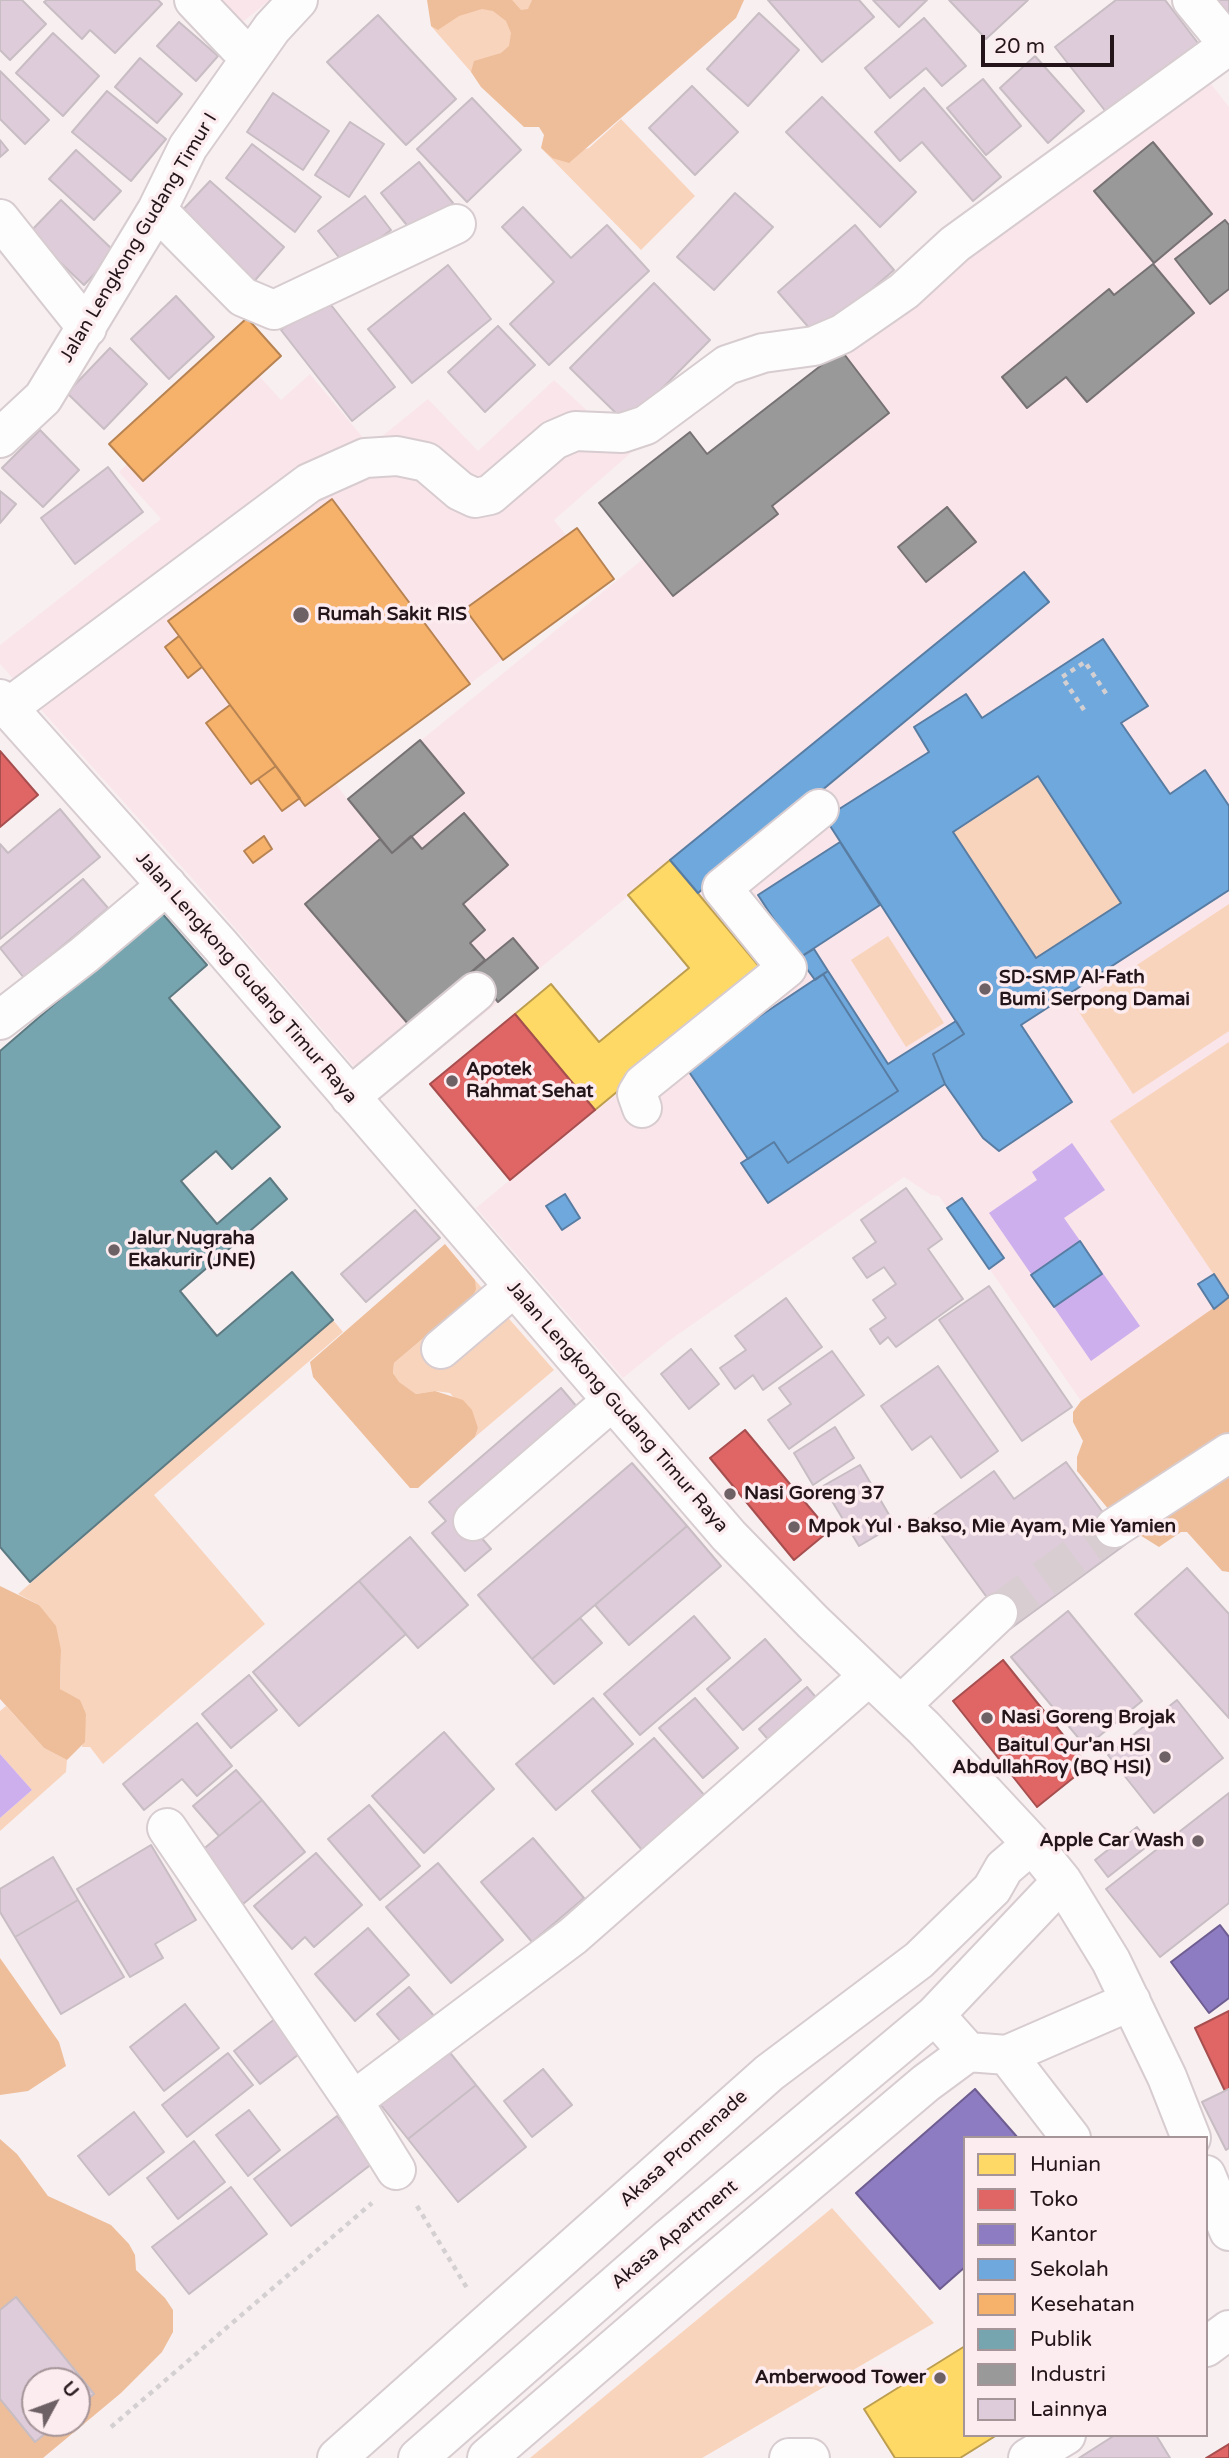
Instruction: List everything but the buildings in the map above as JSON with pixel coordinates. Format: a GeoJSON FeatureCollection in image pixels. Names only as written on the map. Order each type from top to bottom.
{"type":"FeatureCollection","features":[{"type":"Feature","properties":{"kind":"street"},"geometry":{"type":"LineString","coordinates":[[194,0],[250,59]]}},
{"type":"Feature","properties":{"kind":"street","name":"Jalan Lengkong Gudang Timur I"},"geometry":{"type":"LineString","coordinates":[[0,438],[43,398],[157,210],[188,147],[272,28],[298,0]]}},
{"type":"Feature","properties":{"kind":"street"},"geometry":{"type":"LineString","coordinates":[[4,703],[309,483],[365,458],[397,456],[426,462],[460,491],[475,498],[490,495],[554,440],[575,431],[622,433],[646,425],[727,365],[763,353],[814,346],[842,334],[904,290],[955,244],[1229,45],[1192,0]]}},
{"type":"Feature","properties":{"kind":"street"},"geometry":{"type":"LineString","coordinates":[[157,210],[243,298],[274,310],[456,224]]}},
{"type":"Feature","properties":{"kind":"street"},"geometry":{"type":"LineString","coordinates":[[0,219],[87,328]]}},
{"type":"Feature","properties":{"kind":"street","name":"Jalan Lengkong Gudang Timur Raya"},"geometry":{"type":"LineString","coordinates":[[4,703],[167,885],[760,1569],[901,1705],[1032,1844],[1062,1881],[1111,1961],[1190,2136]]}},
{"type":"Feature","properties":{"kind":"street"},"geometry":{"type":"LineString","coordinates":[[642,1108],[637,1094],[643,1084],[787,968],[722,888],[819,809]]}},
{"type":"Feature","properties":{"kind":"street"},"geometry":{"type":"LineString","coordinates":[[0,1020],[84,956],[167,885]]}},
{"type":"Feature","properties":{"kind":"street"},"geometry":{"type":"LineString","coordinates":[[350,1097],[476,992]]}},
{"type":"Feature","properties":{"kind":"street"},"geometry":{"type":"LineString","coordinates":[[441,1349],[514,1287]]}},
{"type":"Feature","properties":{"kind":"street"},"geometry":{"type":"LineString","coordinates":[[473,1521],[612,1401]]}},
{"type":"Feature","properties":{"kind":"street"},"geometry":{"type":"LineString","coordinates":[[1114,1528],[1229,1453]]}},
{"type":"Feature","properties":{"kind":"street"},"geometry":{"type":"LineString","coordinates":[[901,1705],[998,1613]]}},
{"type":"Feature","properties":{"kind":"street"},"geometry":{"type":"LineString","coordinates":[[353,2101],[573,1936],[869,1676]]}},
{"type":"Feature","properties":{"kind":"street"},"geometry":{"type":"LineString","coordinates":[[167,1828],[353,2101],[396,2170]]}},
{"type":"Feature","properties":{"kind":"street","name":"Akasa Promenade"},"geometry":{"type":"LineString","coordinates":[[337,2458],[769,2073],[919,1960],[992,1889],[1004,1868],[1032,1844]]}},
{"type":"Feature","properties":{"kind":"street","name":"Akasa Apartment"},"geometry":{"type":"LineString","coordinates":[[418,2458],[669,2238],[935,2015],[1062,1881]]}},
{"type":"Feature","properties":{"kind":"street"},"geometry":{"type":"LineString","coordinates":[[935,2015],[968,2052],[1007,2055],[1131,2001]]}},
{"type":"Feature","properties":{"kind":"street"},"geometry":{"type":"LineString","coordinates":[[488,2458],[699,2275],[968,2052]]}},
{"type":"Feature","properties":{"kind":"street"},"geometry":{"type":"LineString","coordinates":[[1007,2055],[1069,2136]]}},
{"type":"Feature","properties":{"kind":"street"},"geometry":{"type":"LineString","coordinates":[[1208,2180],[1229,2231]]}},
{"type":"Feature","properties":{"kind":"street"},"geometry":{"type":"LineString","coordinates":[[669,2238],[699,2275]]}},
{"type":"Feature","properties":{"kind":"street"},"geometry":{"type":"LineString","coordinates":[[1208,2346],[1229,2330]]}},
{"type":"Feature","properties":{"kind":"street"},"geometry":{"type":"LineString","coordinates":[[1028,2458],[1063,2437]]}},
{"type":"Feature","properties":{"kind":"street"},"geometry":{"type":"LineString","coordinates":[[789,2458],[810,2458]]}},
{"type":"Feature","properties":{"kind":"path"},"geometry":{"type":"LineString","coordinates":[[1084,710],[1062,677],[1086,662],[1107,695]]}},
{"type":"Feature","properties":{"kind":"path"},"geometry":{"type":"LineString","coordinates":[[111,2427],[369,2207],[396,2170],[489,2325]]}},
{"type":"Feature","properties":{"kind":"shaded area"},"geometry":{"type":"Polygon","coordinates":[[[207,0],[270,0],[234,29],[207,0]]]}},
{"type":"Feature","properties":{"kind":"shaded area"},"geometry":{"type":"Polygon","coordinates":[[[427,0],[512,0],[521,10],[528,9],[532,0],[744,0],[736,18],[569,163],[552,158],[541,148],[544,135],[539,127],[524,127],[481,87],[471,72],[474,61],[501,53],[509,46],[511,33],[506,21],[493,11],[482,9],[459,16],[438,30],[431,26],[427,0]]]}},
{"type":"Feature","properties":{"kind":"shaded area"},"geometry":{"type":"Polygon","coordinates":[[[438,0],[620,0],[491,80],[471,72],[431,26],[438,0]]]}},
{"type":"Feature","properties":{"kind":"shaded area"},"geometry":{"type":"Polygon","coordinates":[[[1201,71],[1229,107],[1229,1298],[1081,1401],[939,1196],[931,1195],[904,1177],[670,1340],[623,1378],[476,1208],[763,970],[698,893],[1049,602],[1025,572],[381,1098],[198,885],[0,664],[0,645],[161,519],[119,472],[241,356],[281,400],[310,374],[370,446],[428,399],[478,451],[554,380],[632,452],[554,520],[605,584],[335,783],[348,800],[643,559],[599,503],[690,432],[708,453],[1201,71]]]}},
{"type":"Feature","properties":{"kind":"shaded area"},"geometry":{"type":"Polygon","coordinates":[[[621,119],[695,196],[641,250],[541,148],[552,158],[589,148],[621,119]]]}},
{"type":"Feature","properties":{"kind":"shaded area"},"geometry":{"type":"Polygon","coordinates":[[[1038,776],[1121,903],[1036,958],[953,832],[1038,776]]]}},
{"type":"Feature","properties":{"kind":"shaded area"},"geometry":{"type":"Polygon","coordinates":[[[1229,904],[1229,1031],[1133,1094],[1075,1006],[1229,904]]]}},
{"type":"Feature","properties":{"kind":"shaded area"},"geometry":{"type":"Polygon","coordinates":[[[888,936],[944,1023],[906,1047],[851,960],[888,936]]]}},
{"type":"Feature","properties":{"kind":"shaded area"},"geometry":{"type":"Polygon","coordinates":[[[1229,1042],[1229,1297],[1110,1121],[1229,1042]]]}},
{"type":"Feature","properties":{"kind":"shaded area"},"geometry":{"type":"Polygon","coordinates":[[[1072,1143],[1105,1190],[1064,1218],[1140,1326],[1091,1361],[989,1213],[1037,1180],[1032,1172],[1072,1143]]]}},
{"type":"Feature","properties":{"kind":"shaded area"},"geometry":{"type":"Polygon","coordinates":[[[445,1244],[475,1280],[476,1289],[473,1296],[394,1363],[393,1373],[399,1382],[416,1394],[435,1391],[463,1400],[472,1410],[478,1428],[475,1437],[418,1488],[410,1488],[313,1377],[310,1362],[445,1244]]]}},
{"type":"Feature","properties":{"kind":"shaded area"},"geometry":{"type":"Polygon","coordinates":[[[475,1280],[554,1370],[475,1437],[478,1428],[450,1393],[435,1391],[416,1394],[398,1382],[393,1373],[394,1363],[473,1296],[475,1280]]]}},
{"type":"Feature","properties":{"kind":"shaded area"},"geometry":{"type":"Polygon","coordinates":[[[1229,1297],[1229,1572],[1222,1571],[1187,1532],[1181,1532],[1159,1547],[1119,1522],[1077,1471],[1077,1457],[1083,1441],[1073,1422],[1073,1412],[1081,1401],[1229,1297]]]}},
{"type":"Feature","properties":{"kind":"shaded area"},"geometry":{"type":"Polygon","coordinates":[[[333,1320],[343,1332],[154,1495],[265,1624],[103,1764],[90,1747],[82,1747],[86,1714],[60,1689],[61,1650],[39,1605],[18,1594],[333,1320]]]}},
{"type":"Feature","properties":{"kind":"shaded area"},"geometry":{"type":"Polygon","coordinates":[[[0,1586],[39,1605],[56,1626],[61,1650],[60,1689],[80,1700],[86,1714],[85,1742],[67,1760],[44,1748],[0,1699],[0,1586]]]}},
{"type":"Feature","properties":{"kind":"shaded area"},"geometry":{"type":"Polygon","coordinates":[[[6,1706],[44,1748],[67,1760],[66,1772],[0,1831],[0,1818],[32,1790],[0,1754],[0,1711],[6,1706]]]}},
{"type":"Feature","properties":{"kind":"shaded area"},"geometry":{"type":"Polygon","coordinates":[[[0,1754],[32,1790],[0,1818],[0,1754]]]}},
{"type":"Feature","properties":{"kind":"shaded area"},"geometry":{"type":"Polygon","coordinates":[[[0,1958],[59,2042],[66,2066],[28,2091],[0,2095],[0,1958]]]}},
{"type":"Feature","properties":{"kind":"shaded area"},"geometry":{"type":"Polygon","coordinates":[[[0,2139],[17,2154],[48,2196],[111,2225],[129,2244],[135,2255],[136,2270],[165,2298],[173,2310],[173,2332],[162,2352],[121,2393],[91,2418],[91,2396],[94,2394],[91,2390],[91,2367],[72,2367],[16,2298],[0,2310],[0,2139]]]}},
{"type":"Feature","properties":{"kind":"shaded area"},"geometry":{"type":"Polygon","coordinates":[[[832,2208],[934,2323],[702,2458],[530,2458],[832,2208]]]}},
{"type":"Feature","properties":{"kind":"shaded area"},"geometry":{"type":"Polygon","coordinates":[[[0,2399],[21,2425],[21,2437],[31,2437],[35,2442],[41,2437],[68,2437],[43,2458],[0,2458],[0,2399]]]}},
{"type":"Feature","properties":{"kind":"tunnel"},"geometry":{"type":"LineString","coordinates":[[998,1613],[1114,1528]]}},
{"type":"Feature","properties":{"kind":"place","name":"Rumah Sakit RIS"},"geometry":{"type":"Point","coordinates":[301,615]}},
{"type":"Feature","properties":{"kind":"place","name":"SD-SMP Al-Fath Bumi Serpong Damai"},"geometry":{"type":"Point","coordinates":[985,989]}},
{"type":"Feature","properties":{"kind":"place","name":"Apotek Rahmat Sehat"},"geometry":{"type":"Point","coordinates":[452,1081]}},
{"type":"Feature","properties":{"kind":"place","name":"Jalur Nugraha Ekakurir (JNE)"},"geometry":{"type":"Point","coordinates":[114,1250]}},
{"type":"Feature","properties":{"kind":"place","name":"Nasi Goreng 37"},"geometry":{"type":"Point","coordinates":[730,1494]}},
{"type":"Feature","properties":{"kind":"place","name":"Mpok Yul · Bakso, Mie Ayam, Mie Yamien"},"geometry":{"type":"Point","coordinates":[794,1527]}},
{"type":"Feature","properties":{"kind":"place","name":"Nasi Goreng Brojak"},"geometry":{"type":"Point","coordinates":[987,1718]}},
{"type":"Feature","properties":{"kind":"place","name":"Baitul Qur'an HSI AbdullahRoy (BQ HSI)"},"geometry":{"type":"Point","coordinates":[1165,1757]}},
{"type":"Feature","properties":{"kind":"place","name":"Apple Car Wash"},"geometry":{"type":"Point","coordinates":[1198,1841]}},
{"type":"Feature","properties":{"kind":"place","name":"Amberwood Tower"},"geometry":{"type":"Point","coordinates":[940,2378]}}]}
